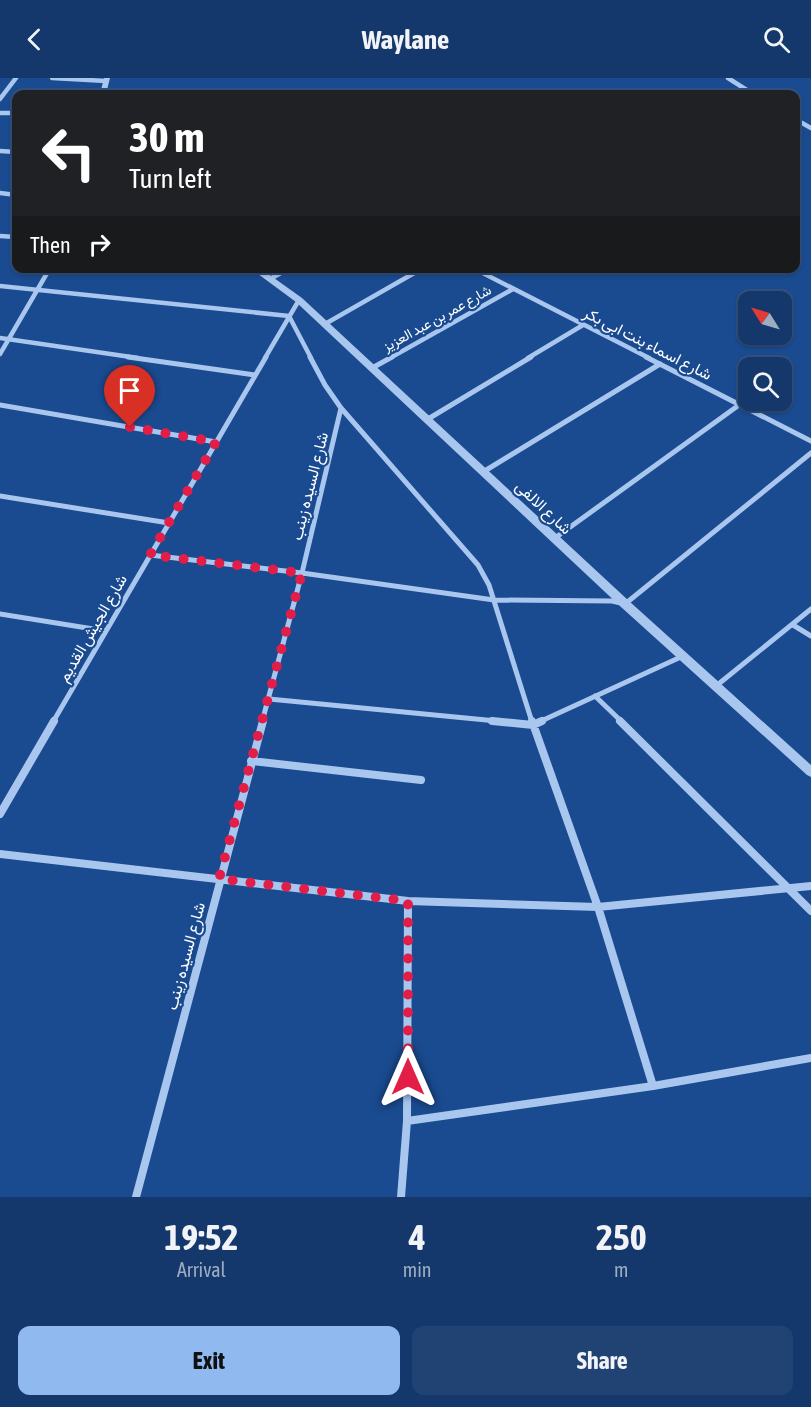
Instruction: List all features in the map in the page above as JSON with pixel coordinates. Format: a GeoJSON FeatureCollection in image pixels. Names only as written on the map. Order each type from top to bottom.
{"type":"FeatureCollection","features":[{"type":"Feature","properties":{"kind":"street"},"geometry":{"type":"LineString","coordinates":[[0,99],[16,78]]}},
{"type":"Feature","properties":{"kind":"street"},"geometry":{"type":"LineString","coordinates":[[52,78],[107,79]]}},
{"type":"Feature","properties":{"kind":"street"},"geometry":{"type":"LineString","coordinates":[[728,78],[747,90]]}},
{"type":"Feature","properties":{"kind":"street"},"geometry":{"type":"LineString","coordinates":[[0,354],[47,273]]}},
{"type":"Feature","properties":{"kind":"street","name":"شارع الالفى"},"geometry":{"type":"LineString","coordinates":[[261,273],[299,300],[625,604],[811,772]]}},
{"type":"Feature","properties":{"kind":"street"},"geometry":{"type":"LineString","coordinates":[[270,279],[281,273]]}},
{"type":"Feature","properties":{"kind":"street"},"geometry":{"type":"LineString","coordinates":[[325,324],[414,273]]}},
{"type":"Feature","properties":{"kind":"street","name":"شارع اسماء بنت ابى بكر"},"geometry":{"type":"LineString","coordinates":[[483,273],[738,404]]}},
{"type":"Feature","properties":{"kind":"street"},"geometry":{"type":"LineString","coordinates":[[0,286],[289,316],[325,385],[341,408],[478,564],[494,600],[533,725],[598,907],[653,1086]]}},
{"type":"Feature","properties":{"kind":"street","name":"شارع عمر بن عبد العزيز"},"geometry":{"type":"LineString","coordinates":[[372,368],[513,289]]}},
{"type":"Feature","properties":{"kind":"street","name":"شارع الجيش القديم"},"geometry":{"type":"LineString","coordinates":[[0,814],[299,300]]}},
{"type":"Feature","properties":{"kind":"street"},"geometry":{"type":"LineString","coordinates":[[428,419],[583,325]]}},
{"type":"Feature","properties":{"kind":"street"},"geometry":{"type":"LineString","coordinates":[[0,338],[255,375]]}},
{"type":"Feature","properties":{"kind":"street"},"geometry":{"type":"LineString","coordinates":[[483,472],[660,364]]}},
{"type":"Feature","properties":{"kind":"street"},"geometry":{"type":"LineString","coordinates":[[0,405],[216,442]]}},
{"type":"Feature","properties":{"kind":"street"},"geometry":{"type":"LineString","coordinates":[[555,538],[738,406]]}},
{"type":"Feature","properties":{"kind":"street","name":"شارع السيده زينب"},"geometry":{"type":"LineString","coordinates":[[136,1197],[302,573],[341,408]]}},
{"type":"Feature","properties":{"kind":"street","name":"شارع اسماء بنت ابى بكر"},"geometry":{"type":"LineString","coordinates":[[751,411],[811,441]]}},
{"type":"Feature","properties":{"kind":"street"},"geometry":{"type":"LineString","coordinates":[[150,555],[302,573],[494,600],[612,601],[625,604],[811,453]]}},
{"type":"Feature","properties":{"kind":"street"},"geometry":{"type":"LineString","coordinates":[[0,496],[169,523]]}},
{"type":"Feature","properties":{"kind":"street"},"geometry":{"type":"LineString","coordinates":[[716,686],[793,626],[811,609]]}},
{"type":"Feature","properties":{"kind":"street"},"geometry":{"type":"LineString","coordinates":[[0,614],[106,631]]}},
{"type":"Feature","properties":{"kind":"street"},"geometry":{"type":"LineString","coordinates":[[793,626],[811,636]]}},
{"type":"Feature","properties":{"kind":"street"},"geometry":{"type":"LineString","coordinates":[[269,699],[533,725],[683,656]]}},
{"type":"Feature","properties":{"kind":"street"},"geometry":{"type":"LineString","coordinates":[[595,696],[811,910]]}},
{"type":"Feature","properties":{"kind":"street"},"geometry":{"type":"LineString","coordinates":[[251,761],[421,780]]}},
{"type":"Feature","properties":{"kind":"street"},"geometry":{"type":"LineString","coordinates":[[0,854],[408,901],[598,907],[811,886]]}},
{"type":"Feature","properties":{"kind":"street"},"geometry":{"type":"LineString","coordinates":[[401,1197],[407,1121],[408,901]]}},
{"type":"Feature","properties":{"kind":"street"},"geometry":{"type":"LineString","coordinates":[[407,1121],[653,1086],[811,1058]]}},
{"type":"Feature","properties":{"kind":"route"},"geometry":{"type":"LineString","coordinates":[[130,427],[216,442],[150,555],[302,573],[219,879],[408,901],[408,1077]]}}]}
